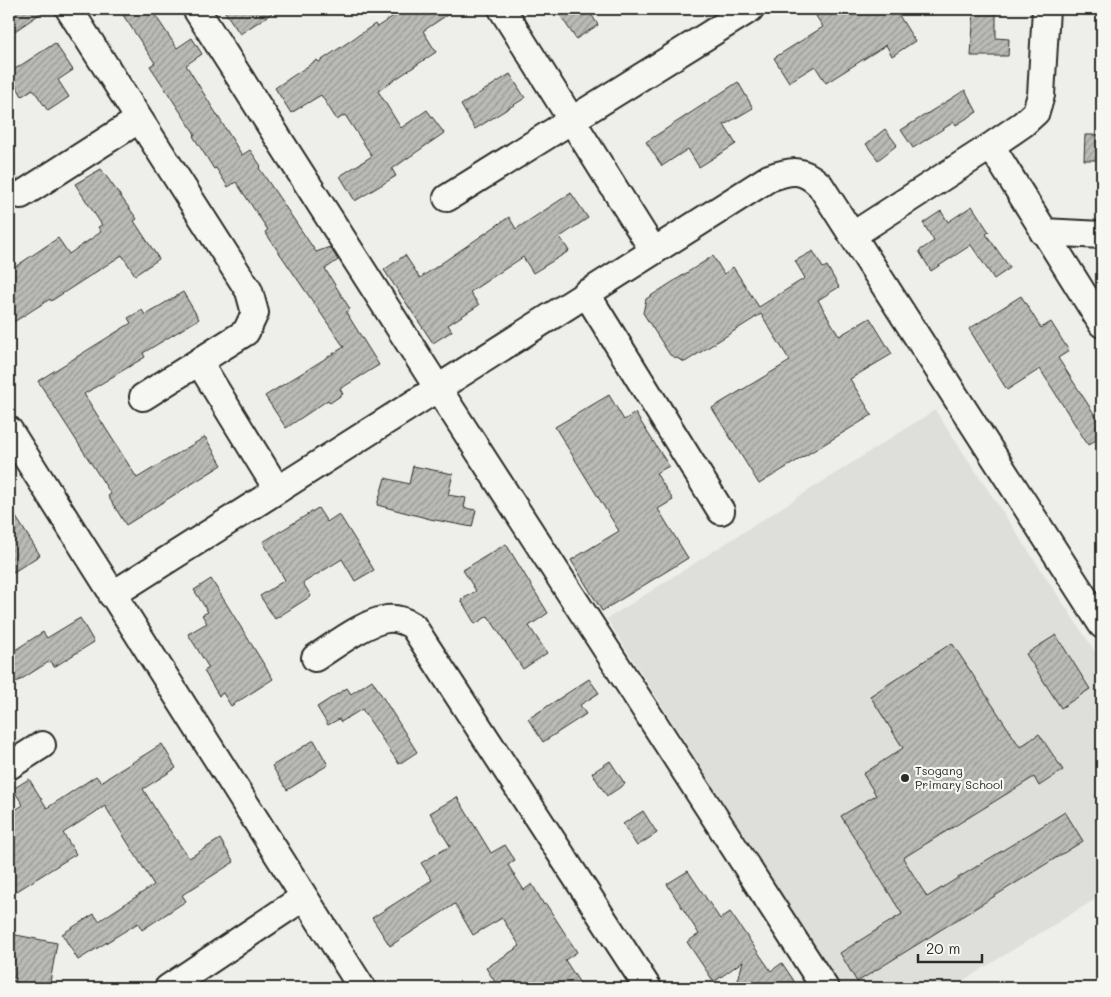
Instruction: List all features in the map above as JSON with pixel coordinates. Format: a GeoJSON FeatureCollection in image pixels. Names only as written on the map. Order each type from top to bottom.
{"type":"FeatureCollection","features":[{"type":"Feature","properties":{"kind":"street"},"geometry":{"type":"LineString","coordinates":[[69,9],[138,120],[249,291],[255,313],[246,332],[143,397]]}},
{"type":"Feature","properties":{"kind":"street"},"geometry":{"type":"LineString","coordinates":[[196,9],[436,387],[825,988]]}},
{"type":"Feature","properties":{"kind":"street"},"geometry":{"type":"LineString","coordinates":[[502,9],[574,121],[653,250]]}},
{"type":"Feature","properties":{"kind":"street"},"geometry":{"type":"LineString","coordinates":[[447,198],[574,121],[750,9]]}},
{"type":"Feature","properties":{"kind":"street"},"geometry":{"type":"LineString","coordinates":[[853,235],[991,146],[1023,124],[1036,112],[1041,94],[1046,9]]}},
{"type":"Feature","properties":{"kind":"street"},"geometry":{"type":"LineString","coordinates":[[21,195],[138,120]]}},
{"type":"Feature","properties":{"kind":"street"},"geometry":{"type":"LineString","coordinates":[[991,146],[1102,324]]}},
{"type":"Feature","properties":{"kind":"street"},"geometry":{"type":"LineString","coordinates":[[112,595],[436,387],[769,178],[798,171],[810,176],[820,185],[1102,625]]}},
{"type":"Feature","properties":{"kind":"street"},"geometry":{"type":"LineString","coordinates":[[1043,232],[1102,235]]}},
{"type":"Feature","properties":{"kind":"street"},"geometry":{"type":"LineString","coordinates":[[586,294],[721,511]]}},
{"type":"Feature","properties":{"kind":"street"},"geometry":{"type":"LineString","coordinates":[[199,362],[277,489]]}},
{"type":"Feature","properties":{"kind":"street"},"geometry":{"type":"LineString","coordinates":[[12,443],[112,595],[362,988]]}},
{"type":"Feature","properties":{"kind":"street"},"geometry":{"type":"LineString","coordinates":[[315,658],[373,624],[387,619],[401,619],[413,626],[648,988]]}},
{"type":"Feature","properties":{"kind":"street"},"geometry":{"type":"LineString","coordinates":[[9,766],[42,744]]}},
{"type":"Feature","properties":{"kind":"street"},"geometry":{"type":"LineString","coordinates":[[168,988],[304,897]]}},
{"type":"Feature","properties":{"kind":"shaded area","name":"Tsogang Primary School"},"geometry":{"type":"Polygon","coordinates":[[[935,410],[1102,662],[1102,895],[951,988],[841,988],[607,619],[935,410]]]}},
{"type":"Feature","properties":{"kind":"building"},"geometry":{"type":"Polygon","coordinates":[[[9,9],[47,9],[9,35],[9,9]]]}},
{"type":"Feature","properties":{"kind":"building"},"geometry":{"type":"Polygon","coordinates":[[[119,9],[151,9],[177,48],[192,38],[202,54],[186,65],[242,155],[250,150],[261,166],[259,168],[316,252],[330,247],[338,260],[325,269],[350,309],[346,312],[379,365],[340,389],[343,394],[330,403],[328,400],[286,428],[265,396],[344,347],[265,232],[268,230],[236,182],[228,187],[216,168],[214,169],[193,136],[195,134],[150,66],[155,63],[119,9]]]}},
{"type":"Feature","properties":{"kind":"building"},"geometry":{"type":"Polygon","coordinates":[[[223,9],[278,9],[240,34],[223,9]]]}},
{"type":"Feature","properties":{"kind":"building"},"geometry":{"type":"Polygon","coordinates":[[[404,9],[456,9],[423,31],[436,52],[378,91],[401,128],[427,110],[444,133],[392,169],[396,176],[355,201],[340,176],[372,156],[345,115],[337,120],[321,95],[291,113],[275,88],[317,60],[319,62],[375,24],[377,27],[404,9]]]}},
{"type":"Feature","properties":{"kind":"building"},"geometry":{"type":"Polygon","coordinates":[[[556,9],[588,9],[598,25],[576,39],[556,9]]]}},
{"type":"Feature","properties":{"kind":"building"},"geometry":{"type":"Polygon","coordinates":[[[828,9],[895,9],[915,41],[892,56],[886,45],[826,83],[815,66],[789,82],[774,58],[823,27],[816,16],[828,9]]]}},
{"type":"Feature","properties":{"kind":"building"},"geometry":{"type":"Polygon","coordinates":[[[974,9],[996,9],[996,38],[1009,39],[1008,56],[971,56],[974,9]]]}},
{"type":"Feature","properties":{"kind":"building"},"geometry":{"type":"Polygon","coordinates":[[[55,43],[73,70],[58,80],[69,97],[48,111],[33,89],[22,96],[9,73],[55,43]]]}},
{"type":"Feature","properties":{"kind":"building"},"geometry":{"type":"Polygon","coordinates":[[[510,74],[525,98],[475,129],[461,105],[510,74]]]}},
{"type":"Feature","properties":{"kind":"building"},"geometry":{"type":"Polygon","coordinates":[[[738,82],[753,108],[724,125],[736,144],[699,167],[688,149],[662,166],[646,142],[738,82]]]}},
{"type":"Feature","properties":{"kind":"building"},"geometry":{"type":"Polygon","coordinates":[[[965,90],[977,112],[956,125],[954,122],[913,148],[901,130],[965,90]]]}},
{"type":"Feature","properties":{"kind":"building"},"geometry":{"type":"Polygon","coordinates":[[[885,129],[897,145],[878,160],[866,144],[885,129]]]}},
{"type":"Feature","properties":{"kind":"building"},"geometry":{"type":"Polygon","coordinates":[[[1085,135],[1102,135],[1102,160],[1084,160],[1085,135]]]}},
{"type":"Feature","properties":{"kind":"building"},"geometry":{"type":"Polygon","coordinates":[[[101,169],[137,219],[134,221],[159,259],[135,275],[122,255],[51,301],[50,299],[9,325],[9,271],[58,238],[69,254],[101,232],[98,227],[102,225],[75,184],[101,169]]]}},
{"type":"Feature","properties":{"kind":"building"},"geometry":{"type":"Polygon","coordinates":[[[571,193],[588,218],[560,237],[569,251],[533,273],[523,257],[470,292],[479,305],[448,325],[452,331],[433,343],[384,270],[405,255],[420,278],[509,217],[516,229],[571,193]]]}},
{"type":"Feature","properties":{"kind":"building"},"geometry":{"type":"Polygon","coordinates":[[[972,206],[989,232],[986,234],[1010,268],[994,279],[971,245],[931,271],[919,251],[934,241],[923,223],[941,211],[948,222],[972,206]]]}},
{"type":"Feature","properties":{"kind":"building"},"geometry":{"type":"Polygon","coordinates":[[[813,251],[823,268],[827,266],[839,287],[818,300],[839,336],[870,318],[892,354],[850,379],[872,415],[759,484],[712,408],[790,361],[761,314],[685,362],[670,355],[643,313],[646,299],[713,256],[724,274],[733,267],[759,307],[805,278],[795,261],[813,251]]]}},
{"type":"Feature","properties":{"kind":"building"},"geometry":{"type":"Polygon","coordinates":[[[183,292],[199,319],[143,353],[145,357],[84,394],[137,478],[205,437],[222,465],[126,525],[108,496],[111,494],[38,381],[131,323],[128,318],[142,310],[145,315],[183,292]]]}},
{"type":"Feature","properties":{"kind":"building"},"geometry":{"type":"Polygon","coordinates":[[[1021,296],[1041,328],[1051,322],[1069,351],[1058,358],[1102,426],[1102,436],[1088,445],[1040,369],[1007,390],[969,329],[1021,296]]]}},
{"type":"Feature","properties":{"kind":"building"},"geometry":{"type":"Polygon","coordinates":[[[609,395],[624,420],[635,413],[669,466],[656,473],[673,500],[658,509],[688,558],[602,611],[571,560],[619,531],[555,427],[609,395]]]}},
{"type":"Feature","properties":{"kind":"building"},"geometry":{"type":"Polygon","coordinates":[[[413,466],[453,474],[448,495],[466,498],[464,508],[476,510],[472,527],[430,519],[377,505],[385,478],[409,484],[413,466]]]}},
{"type":"Feature","properties":{"kind":"building"},"geometry":{"type":"Polygon","coordinates":[[[9,506],[40,555],[9,575],[9,506]]]}},
{"type":"Feature","properties":{"kind":"building"},"geometry":{"type":"Polygon","coordinates":[[[318,508],[327,522],[339,514],[374,570],[355,581],[342,559],[303,583],[311,596],[275,619],[260,596],[285,580],[263,542],[318,508]]]}},
{"type":"Feature","properties":{"kind":"building"},"geometry":{"type":"Polygon","coordinates":[[[506,544],[548,613],[529,626],[547,653],[523,669],[488,616],[475,624],[461,600],[476,591],[463,570],[506,544]]]}},
{"type":"Feature","properties":{"kind":"building"},"geometry":{"type":"Polygon","coordinates":[[[211,579],[273,679],[231,706],[223,693],[219,696],[204,671],[209,668],[188,634],[207,623],[202,615],[208,612],[194,590],[211,579]]]}},
{"type":"Feature","properties":{"kind":"building"},"geometry":{"type":"Polygon","coordinates":[[[80,618],[94,642],[54,667],[50,661],[9,687],[9,654],[43,632],[47,638],[80,618]]]}},
{"type":"Feature","properties":{"kind":"building"},"geometry":{"type":"Polygon","coordinates":[[[1056,635],[1090,689],[1061,708],[1026,654],[1056,635]]]}},
{"type":"Feature","properties":{"kind":"building"},"geometry":{"type":"Polygon","coordinates":[[[952,643],[1020,747],[1039,734],[1063,770],[1039,786],[1034,777],[903,858],[927,897],[1065,812],[1083,841],[857,982],[840,953],[902,914],[841,816],[876,795],[863,774],[903,748],[870,696],[952,643]]]}},
{"type":"Feature","properties":{"kind":"building"},"geometry":{"type":"Polygon","coordinates":[[[589,679],[599,693],[580,705],[586,714],[543,742],[528,719],[589,679]]]}},
{"type":"Feature","properties":{"kind":"building"},"geometry":{"type":"Polygon","coordinates":[[[372,680],[417,752],[399,764],[362,709],[341,722],[339,719],[328,725],[317,707],[347,688],[351,694],[372,680]]]}},
{"type":"Feature","properties":{"kind":"building"},"geometry":{"type":"Polygon","coordinates":[[[314,740],[328,765],[287,790],[272,766],[314,740]]]}},
{"type":"Feature","properties":{"kind":"building"},"geometry":{"type":"Polygon","coordinates":[[[162,744],[176,768],[143,789],[189,858],[220,839],[234,862],[182,895],[186,901],[142,930],[138,923],[78,960],[62,934],[94,914],[99,921],[154,885],[105,806],[63,833],[76,854],[9,896],[9,814],[23,805],[13,789],[29,779],[47,808],[96,776],[101,782],[162,744]]]}},
{"type":"Feature","properties":{"kind":"building"},"geometry":{"type":"Polygon","coordinates":[[[610,761],[625,784],[607,796],[592,773],[610,761]]]}},
{"type":"Feature","properties":{"kind":"building"},"geometry":{"type":"Polygon","coordinates":[[[457,797],[491,853],[505,845],[515,860],[508,865],[524,890],[532,884],[544,905],[546,904],[577,952],[565,960],[583,988],[499,988],[486,968],[520,946],[502,918],[473,935],[455,904],[390,946],[372,918],[432,880],[421,863],[450,846],[430,813],[457,797]]]}},
{"type":"Feature","properties":{"kind":"building"},"geometry":{"type":"Polygon","coordinates":[[[643,811],[657,833],[637,846],[623,824],[643,811]]]}},
{"type":"Feature","properties":{"kind":"building"},"geometry":{"type":"Polygon","coordinates":[[[688,871],[720,919],[730,912],[771,971],[782,963],[794,981],[783,988],[736,988],[743,961],[714,982],[687,942],[699,934],[667,884],[688,871]]]}},
{"type":"Feature","properties":{"kind":"building"},"geometry":{"type":"Polygon","coordinates":[[[11,934],[57,943],[49,988],[32,988],[32,986],[9,981],[11,934]]]}},
{"type":"Feature","properties":{"kind":"place","name":"Tsogang Primary School"},"geometry":{"type":"Point","coordinates":[905,778]}}]}
